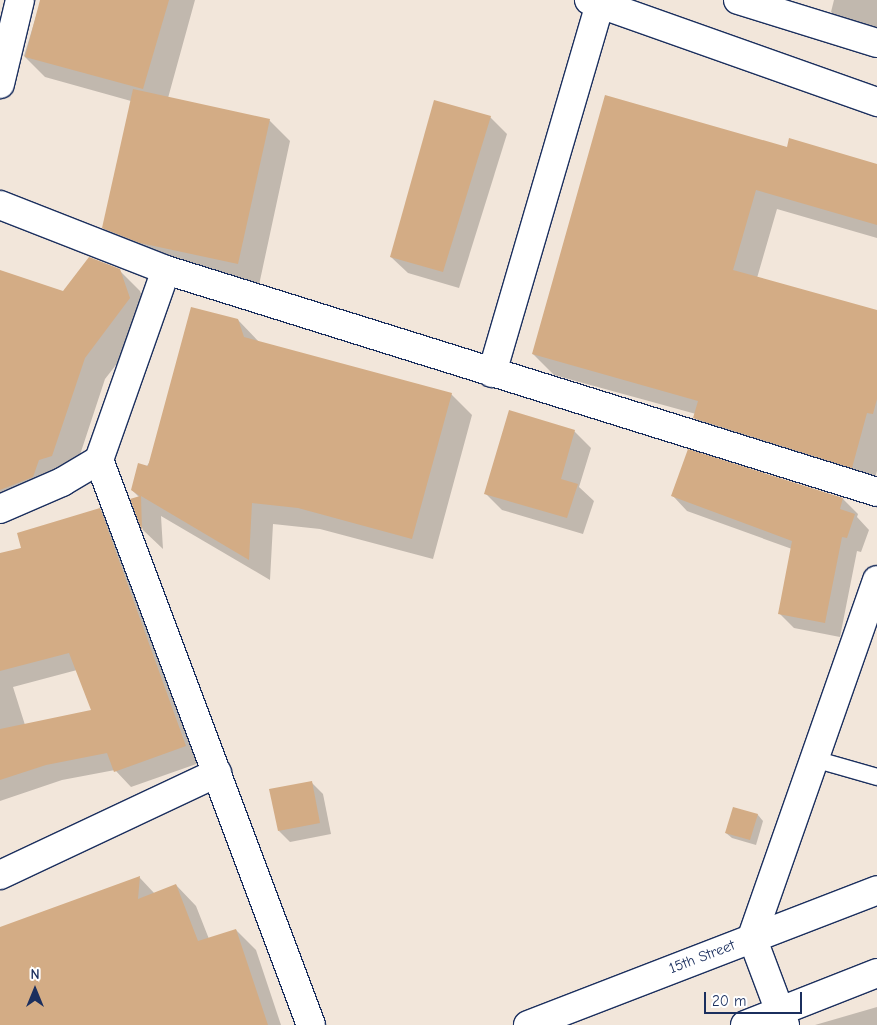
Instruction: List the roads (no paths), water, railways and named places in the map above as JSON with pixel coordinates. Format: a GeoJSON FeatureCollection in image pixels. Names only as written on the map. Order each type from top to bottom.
{"type":"FeatureCollection","features":[{"type":"Feature","properties":{"kind":"street"},"geometry":{"type":"LineString","coordinates":[[0,84],[20,0]]}},
{"type":"Feature","properties":{"kind":"street"},"geometry":{"type":"LineString","coordinates":[[738,0],[877,43]]}},
{"type":"Feature","properties":{"kind":"street"},"geometry":{"type":"LineString","coordinates":[[492,373],[595,2],[877,102]]}},
{"type":"Feature","properties":{"kind":"street"},"geometry":{"type":"LineString","coordinates":[[0,205],[166,270],[877,492]]}},
{"type":"Feature","properties":{"kind":"street"},"geometry":{"type":"LineString","coordinates":[[0,509],[62,482],[99,460],[166,270]]}},
{"type":"Feature","properties":{"kind":"street"},"geometry":{"type":"LineString","coordinates":[[99,460],[311,1025]]}},
{"type":"Feature","properties":{"kind":"street"},"geometry":{"type":"LineString","coordinates":[[782,1018],[752,937],[877,580]]}},
{"type":"Feature","properties":{"kind":"street"},"geometry":{"type":"LineString","coordinates":[[0,876],[218,773]]}},
{"type":"Feature","properties":{"kind":"street","name":"15th Street"},"geometry":{"type":"LineString","coordinates":[[528,1025],[877,890]]}},
{"type":"Feature","properties":{"kind":"street"},"geometry":{"type":"LineString","coordinates":[[745,1025],[782,1018],[877,973]]}},
{"type":"Feature","properties":{"kind":"lane"},"geometry":{"type":"LineString","coordinates":[[814,759],[877,777]]}}]}
